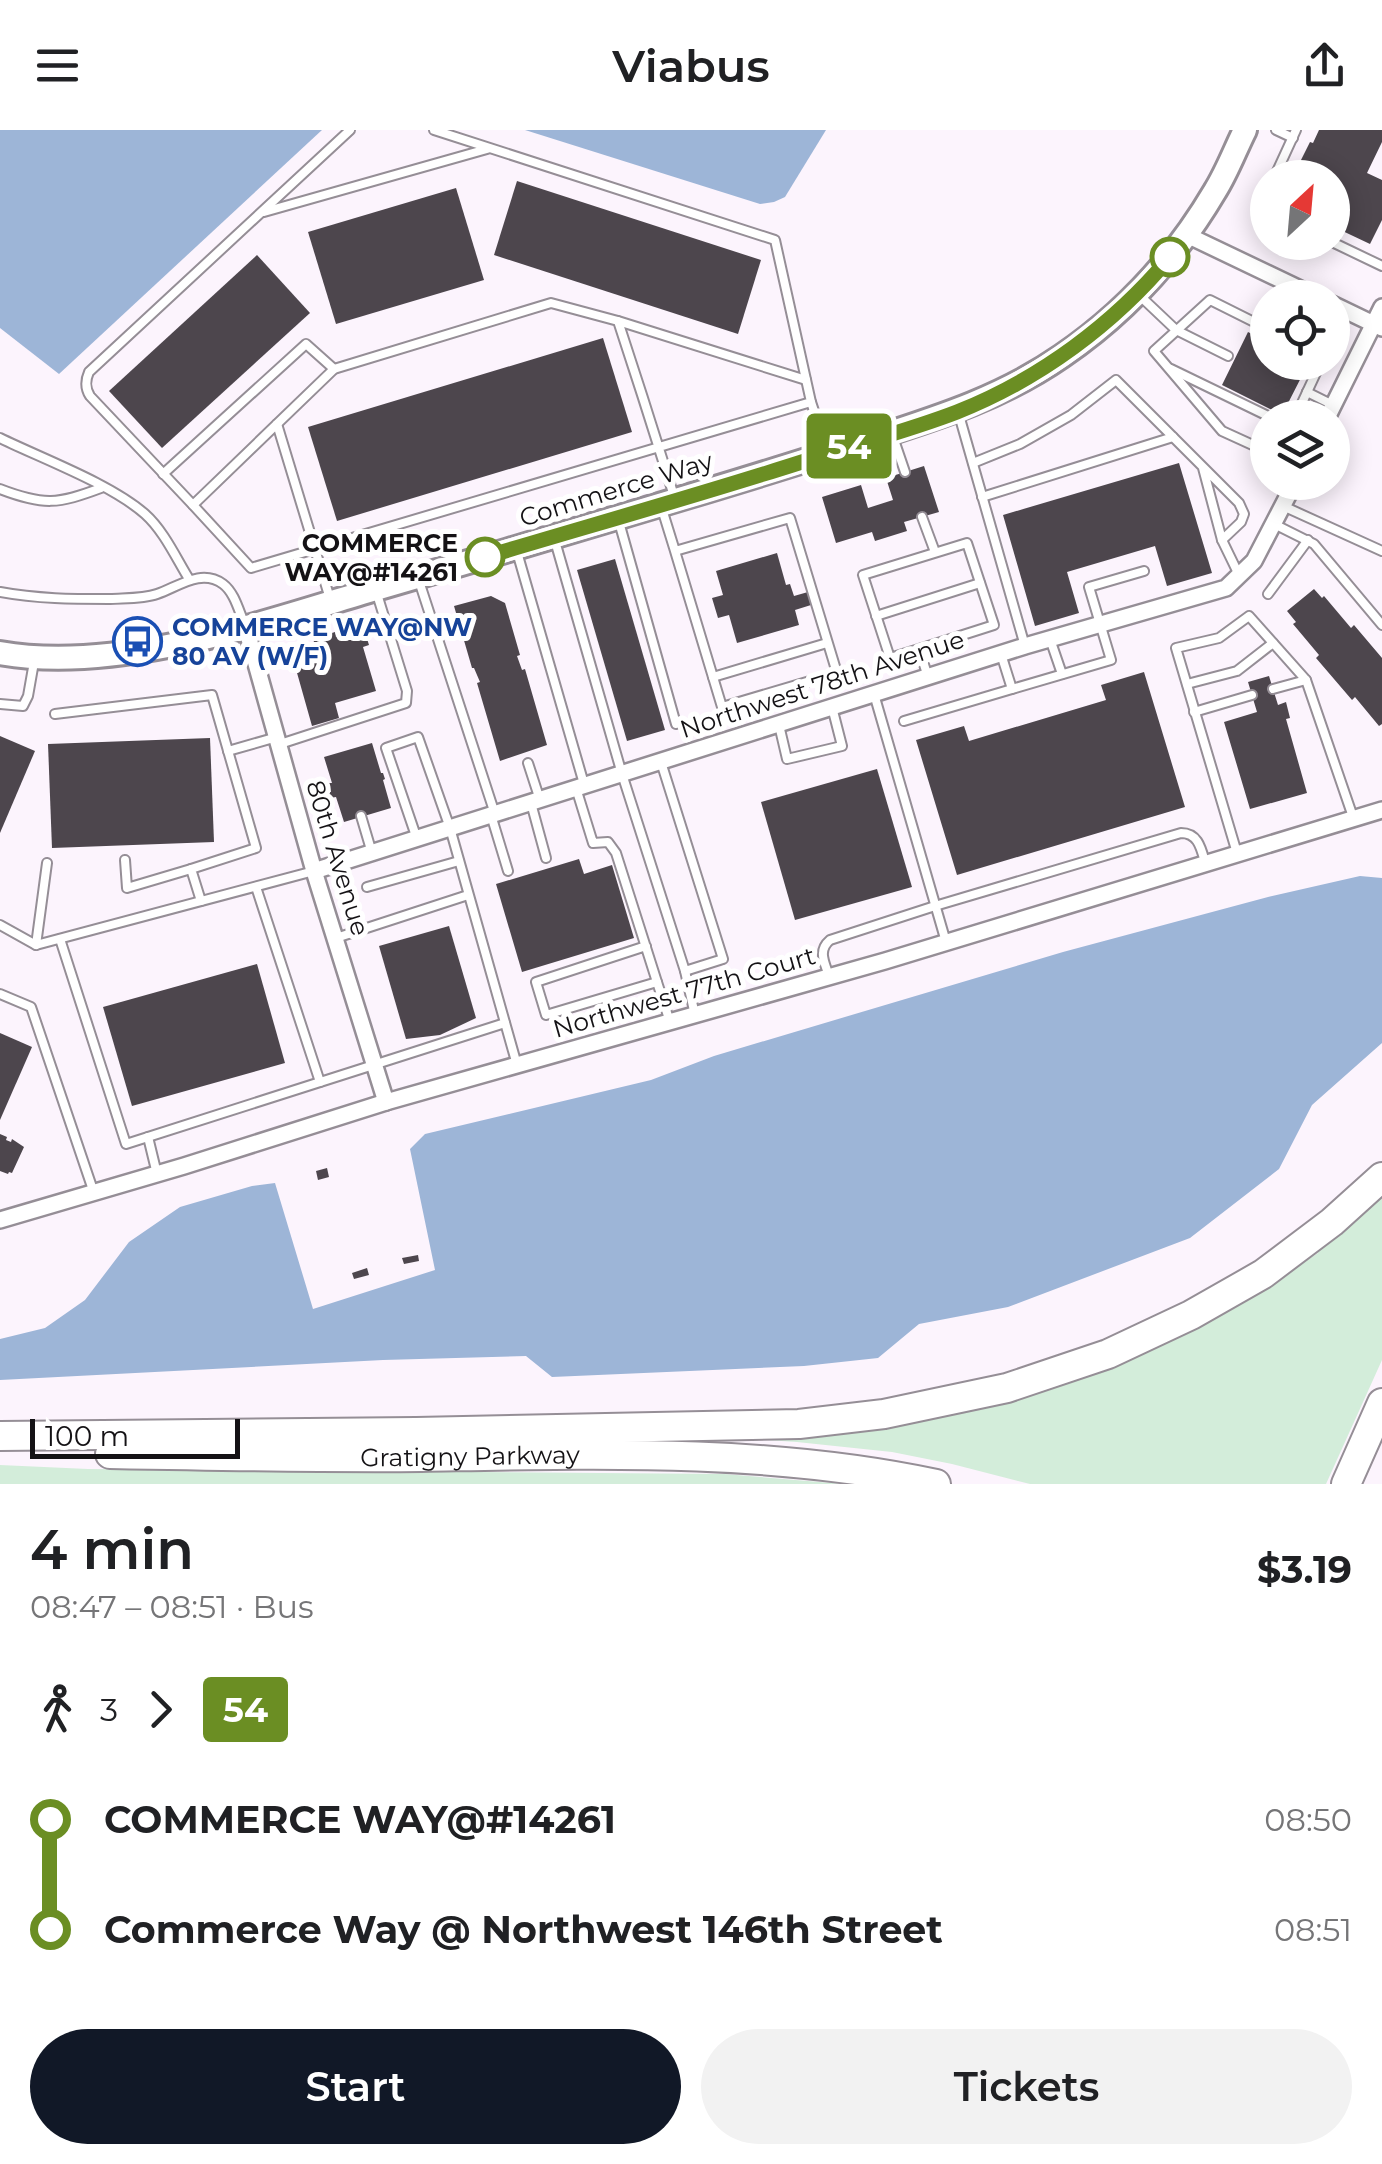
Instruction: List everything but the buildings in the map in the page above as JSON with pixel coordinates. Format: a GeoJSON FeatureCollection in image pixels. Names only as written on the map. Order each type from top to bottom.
{"type":"FeatureCollection","features":[{"type":"Feature","properties":{"kind":"highway"},"geometry":{"type":"LineString","coordinates":[[0,1436],[780,1424],[884,1414],[1007,1388],[1108,1354],[1263,1274],[1332,1222],[1382,1177]]}},
{"type":"Feature","properties":{"kind":"highway"},"geometry":{"type":"LineString","coordinates":[[1346,1484],[1382,1403]]}},
{"type":"Feature","properties":{"kind":"highway"},"geometry":{"type":"LineString","coordinates":[[1362,1484],[1382,1440]]}},
{"type":"Feature","properties":{"kind":"highway","name":"Gratigny Parkway"},"geometry":{"type":"LineString","coordinates":[[0,1450],[272,1457],[695,1455],[797,1462],[936,1484]]}},
{"type":"Feature","properties":{"kind":"street","name":"Commerce Way"},"geometry":{"type":"LineString","coordinates":[[0,654],[75,658],[143,650],[246,628],[958,412],[1062,356],[1138,294],[1187,235],[1217,188],[1245,130]]}},
{"type":"Feature","properties":{"kind":"street"},"geometry":{"type":"LineString","coordinates":[[1187,235],[1281,280]]}},
{"type":"Feature","properties":{"kind":"street"},"geometry":{"type":"LineString","coordinates":[[1336,400],[1378,326],[1382,307]]}},
{"type":"Feature","properties":{"kind":"street"},"geometry":{"type":"LineString","coordinates":[[1350,313],[1378,326]]}},
{"type":"Feature","properties":{"kind":"street","name":"Northwest 78th Avenue"},"geometry":{"type":"LineString","coordinates":[[314,871],[1024,646],[1226,588],[1254,561],[1287,500]]}},
{"type":"Feature","properties":{"kind":"street","name":"80th Avenue"},"geometry":{"type":"LineString","coordinates":[[246,628],[314,871],[386,1102]]}},
{"type":"Feature","properties":{"kind":"street","name":"Northwest 77th Court"},"geometry":{"type":"LineString","coordinates":[[0,1220],[386,1102],[946,942],[1382,810]]}},
{"type":"Feature","properties":{"kind":"lane"},"geometry":{"type":"LineString","coordinates":[[350,130],[86,378],[90,396],[251,568],[811,402]]}},
{"type":"Feature","properties":{"kind":"lane"},"geometry":{"type":"LineString","coordinates":[[434,130],[775,240],[811,402],[828,453]]}},
{"type":"Feature","properties":{"kind":"lane"},"geometry":{"type":"LineString","coordinates":[[1276,130],[1294,134],[1282,160]]}},
{"type":"Feature","properties":{"kind":"lane"},"geometry":{"type":"LineString","coordinates":[[260,213],[490,148]]}},
{"type":"Feature","properties":{"kind":"lane"},"geometry":{"type":"LineString","coordinates":[[1350,251],[1382,266]]}},
{"type":"Feature","properties":{"kind":"lane"},"geometry":{"type":"LineString","coordinates":[[1138,294],[1176,330],[1228,356]]}},
{"type":"Feature","properties":{"kind":"lane"},"geometry":{"type":"LineString","coordinates":[[1250,320],[1210,300],[1154,351],[1222,431],[1250,444]]}},
{"type":"Feature","properties":{"kind":"lane"},"geometry":{"type":"LineString","coordinates":[[192,505],[334,370],[551,303],[806,380]]}},
{"type":"Feature","properties":{"kind":"lane"},"geometry":{"type":"LineString","coordinates":[[618,321],[658,446],[675,551],[722,707],[836,673],[790,518],[675,551]]}},
{"type":"Feature","properties":{"kind":"lane"},"geometry":{"type":"LineString","coordinates":[[163,474],[306,344],[334,370]]}},
{"type":"Feature","properties":{"kind":"lane"},"geometry":{"type":"LineString","coordinates":[[1167,366],[1250,407]]}},
{"type":"Feature","properties":{"kind":"lane"},"geometry":{"type":"LineString","coordinates":[[973,464],[1020,444],[1071,415],[1116,380],[1239,503],[1244,514],[1241,522],[1222,540]]}},
{"type":"Feature","properties":{"kind":"lane"},"geometry":{"type":"LineString","coordinates":[[1303,400],[1313,380]]}},
{"type":"Feature","properties":{"kind":"lane"},"geometry":{"type":"LineString","coordinates":[[1307,392],[1317,400]]}},
{"type":"Feature","properties":{"kind":"lane"},"geometry":{"type":"LineString","coordinates":[[958,412],[1024,646]]}},
{"type":"Feature","properties":{"kind":"lane"},"geometry":{"type":"LineString","coordinates":[[277,424],[331,602]]}},
{"type":"Feature","properties":{"kind":"lane"},"geometry":{"type":"LineString","coordinates":[[892,432],[905,472]]}},
{"type":"Feature","properties":{"kind":"lane"},"geometry":{"type":"LineString","coordinates":[[982,497],[1172,437]]}},
{"type":"Feature","properties":{"kind":"lane"},"geometry":{"type":"LineString","coordinates":[[0,438],[128,501],[148,517],[188,579]]}},
{"type":"Feature","properties":{"kind":"lane"},"geometry":{"type":"LineString","coordinates":[[1204,468],[1222,540],[1238,575]]}},
{"type":"Feature","properties":{"kind":"lane"},"geometry":{"type":"LineString","coordinates":[[0,489],[42,502],[64,501],[103,487]]}},
{"type":"Feature","properties":{"kind":"lane"},"geometry":{"type":"LineString","coordinates":[[1284,506],[1382,552]]}},
{"type":"Feature","properties":{"kind":"lane"},"geometry":{"type":"LineString","coordinates":[[618,517],[676,724]]}},
{"type":"Feature","properties":{"kind":"lane"},"geometry":{"type":"LineString","coordinates":[[922,517],[935,552]]}},
{"type":"Feature","properties":{"kind":"lane"},"geometry":{"type":"LineString","coordinates":[[1274,523],[1314,544],[1382,625]]}},
{"type":"Feature","properties":{"kind":"lane"},"geometry":{"type":"LineString","coordinates":[[554,536],[696,1014]]}},
{"type":"Feature","properties":{"kind":"lane"},"geometry":{"type":"LineString","coordinates":[[1268,594],[1308,540]]}},
{"type":"Feature","properties":{"kind":"lane"},"geometry":{"type":"LineString","coordinates":[[968,543],[980,582],[994,625],[890,658],[864,575],[968,543]]}},
{"type":"Feature","properties":{"kind":"lane"},"geometry":{"type":"LineString","coordinates":[[515,548],[592,843],[608,842],[616,854],[670,1022]]}},
{"type":"Feature","properties":{"kind":"lane"},"geometry":{"type":"LineString","coordinates":[[904,721],[1111,660],[1089,588],[1144,571]]}},
{"type":"Feature","properties":{"kind":"lane"},"geometry":{"type":"LineString","coordinates":[[417,577],[508,871]]}},
{"type":"Feature","properties":{"kind":"lane"},"geometry":{"type":"LineString","coordinates":[[0,592],[71,600],[123,598],[154,595],[188,579],[207,579],[222,583],[233,596],[246,628]]}},
{"type":"Feature","properties":{"kind":"lane"},"geometry":{"type":"LineString","coordinates":[[876,616],[980,582]]}},
{"type":"Feature","properties":{"kind":"lane"},"geometry":{"type":"LineString","coordinates":[[228,751],[278,741],[406,703],[406,691],[375,590]]}},
{"type":"Feature","properties":{"kind":"lane"},"geometry":{"type":"LineString","coordinates":[[1237,853],[1176,648],[1219,638],[1249,616],[1306,680],[1354,818]]}},
{"type":"Feature","properties":{"kind":"lane"},"geometry":{"type":"LineString","coordinates":[[1050,639],[1062,674]]}},
{"type":"Feature","properties":{"kind":"lane"},"geometry":{"type":"LineString","coordinates":[[713,677],[828,643]]}},
{"type":"Feature","properties":{"kind":"lane"},"geometry":{"type":"LineString","coordinates":[[1186,684],[1237,671],[1273,643]]}},
{"type":"Feature","properties":{"kind":"lane"},"geometry":{"type":"LineString","coordinates":[[919,648],[928,677]]}},
{"type":"Feature","properties":{"kind":"lane"},"geometry":{"type":"LineString","coordinates":[[1001,654],[1012,689]]}},
{"type":"Feature","properties":{"kind":"lane"},"geometry":{"type":"LineString","coordinates":[[0,704],[23,706],[35,658]]}},
{"type":"Feature","properties":{"kind":"lane"},"geometry":{"type":"LineString","coordinates":[[1273,689],[1306,680]]}},
{"type":"Feature","properties":{"kind":"lane"},"geometry":{"type":"LineString","coordinates":[[874,694],[946,942]]}},
{"type":"Feature","properties":{"kind":"lane"},"geometry":{"type":"LineString","coordinates":[[55,714],[212,695],[256,848],[127,888],[125,860]]}},
{"type":"Feature","properties":{"kind":"lane"},"geometry":{"type":"LineString","coordinates":[[1194,712],[1252,695]]}},
{"type":"Feature","properties":{"kind":"lane"},"geometry":{"type":"LineString","coordinates":[[778,724],[787,759],[842,746],[832,707]]}},
{"type":"Feature","properties":{"kind":"lane"},"geometry":{"type":"LineString","coordinates":[[417,839],[386,748],[418,737],[450,828],[517,1065]]}},
{"type":"Feature","properties":{"kind":"lane"},"geometry":{"type":"LineString","coordinates":[[661,762],[723,958],[685,970]]}},
{"type":"Feature","properties":{"kind":"lane"},"geometry":{"type":"LineString","coordinates":[[528,763],[546,858]]}},
{"type":"Feature","properties":{"kind":"lane"},"geometry":{"type":"LineString","coordinates":[[362,816],[372,853]]}},
{"type":"Feature","properties":{"kind":"lane"},"geometry":{"type":"LineString","coordinates":[[829,976],[822,952],[830,940],[935,906],[1180,833],[1196,838],[1205,862]]}},
{"type":"Feature","properties":{"kind":"lane"},"geometry":{"type":"LineString","coordinates":[[36,945],[47,862]]}},
{"type":"Feature","properties":{"kind":"lane"},"geometry":{"type":"LineString","coordinates":[[367,886],[459,862]]}},
{"type":"Feature","properties":{"kind":"lane"},"geometry":{"type":"LineString","coordinates":[[191,869],[201,901]]}},
{"type":"Feature","properties":{"kind":"lane"},"geometry":{"type":"LineString","coordinates":[[0,926],[36,945],[314,871]]}},
{"type":"Feature","properties":{"kind":"lane"},"geometry":{"type":"LineString","coordinates":[[256,887],[320,1082]]}},
{"type":"Feature","properties":{"kind":"lane"},"geometry":{"type":"LineString","coordinates":[[336,938],[468,895]]}},
{"type":"Feature","properties":{"kind":"lane"},"geometry":{"type":"LineString","coordinates":[[60,938],[126,1144],[505,1022]]}},
{"type":"Feature","properties":{"kind":"lane"},"geometry":{"type":"LineString","coordinates":[[646,946],[536,982],[546,1015],[657,982]]}},
{"type":"Feature","properties":{"kind":"lane"},"geometry":{"type":"LineString","coordinates":[[0,994],[31,1008],[94,1192]]}},
{"type":"Feature","properties":{"kind":"lane"},"geometry":{"type":"LineString","coordinates":[[148,1137],[158,1174]]}},
{"type":"Feature","properties":{"kind":"green space"},"geometry":{"type":"Polygon","coordinates":[[[1382,1189],[1382,1360],[1326,1484],[1030,1484],[892,1452],[733,1438],[872,1421],[1265,1287],[1318,1253],[1316,1248],[1382,1189]]]}},
{"type":"Feature","properties":{"kind":"green space"},"geometry":{"type":"Polygon","coordinates":[[[0,1465],[724,1474],[844,1484],[0,1484],[0,1465]]]}},
{"type":"Feature","properties":{"kind":"water"},"geometry":{"type":"Polygon","coordinates":[[[0,130],[322,130],[59,374],[0,328],[0,130]]]}},
{"type":"Feature","properties":{"kind":"water"},"geometry":{"type":"Polygon","coordinates":[[[525,130],[826,130],[785,197],[760,204],[525,130]]]}},
{"type":"Feature","properties":{"kind":"water"},"geometry":{"type":"Polygon","coordinates":[[[1360,876],[1382,878],[1382,1043],[1312,1105],[1279,1169],[1190,1238],[1008,1307],[919,1324],[878,1358],[804,1366],[552,1377],[526,1356],[0,1380],[0,1339],[45,1328],[85,1300],[129,1242],[180,1207],[275,1183],[313,1309],[435,1270],[410,1149],[425,1134],[651,1080],[714,1056],[1063,952],[1360,876]]]}},
{"type":"Feature","properties":{"kind":"bus line","name":"54"},"geometry":{"type":"LineString","coordinates":[[485,557],[958,412],[1062,356],[1124,307],[1170,257]]}},
{"type":"Feature","properties":{"kind":"place","name":"COMMERCE WAY@#14261"},"geometry":{"type":"Point","coordinates":[485,557]}},
{"type":"Feature","properties":{"kind":"place","name":"COMMERCE WAY@NW 80 AV (W/F)"},"geometry":{"type":"Point","coordinates":[137,641]}}]}
